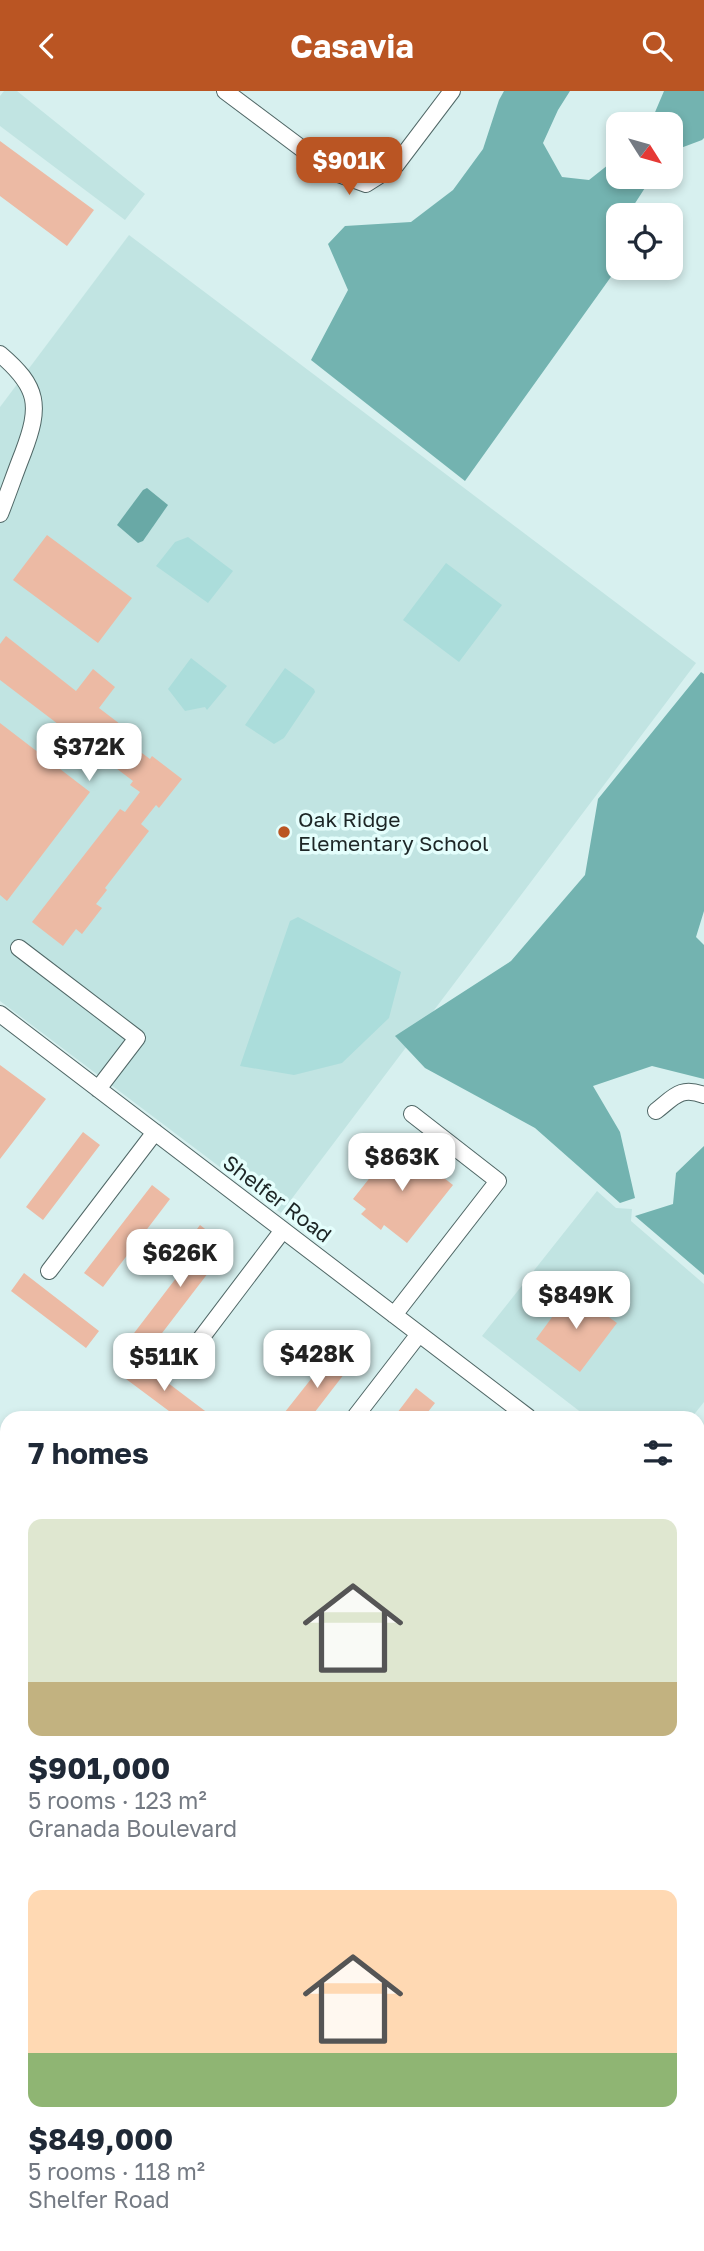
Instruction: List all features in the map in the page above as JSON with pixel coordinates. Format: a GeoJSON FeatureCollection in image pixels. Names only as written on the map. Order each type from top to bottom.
{"type":"FeatureCollection","features":[{"type":"Feature","properties":{"kind":"street"},"geometry":{"type":"LineString","coordinates":[[225,91],[332,172],[366,184],[397,165],[452,91]]}},
{"type":"Feature","properties":{"kind":"street"},"geometry":{"type":"LineString","coordinates":[[0,354],[16,367],[25,380],[33,393],[35,409],[34,426],[6,488],[0,514]]}},
{"type":"Feature","properties":{"kind":"street"},"geometry":{"type":"LineString","coordinates":[[19,948],[137,1038],[98,1089]]}},
{"type":"Feature","properties":{"kind":"street","name":"Shelfer Road"},"geometry":{"type":"LineString","coordinates":[[0,1014],[520,1411]]}},
{"type":"Feature","properties":{"kind":"street"},"geometry":{"type":"LineString","coordinates":[[656,1111],[686,1090],[704,1095]]}},
{"type":"Feature","properties":{"kind":"street"},"geometry":{"type":"LineString","coordinates":[[394,1315],[498,1181],[412,1114]]}},
{"type":"Feature","properties":{"kind":"street"},"geometry":{"type":"LineString","coordinates":[[49,1271],[155,1132]]}},
{"type":"Feature","properties":{"kind":"street"},"geometry":{"type":"LineString","coordinates":[[177,1370],[283,1230]]}},
{"type":"Feature","properties":{"kind":"street"},"geometry":{"type":"LineString","coordinates":[[360,1411],[419,1334]]}},
{"type":"Feature","properties":{"kind":"shaded area"},"geometry":{"type":"Polygon","coordinates":[[[4,91],[17,91],[145,194],[125,220],[0,126],[0,96],[4,91]]]}},
{"type":"Feature","properties":{"kind":"shaded area"},"geometry":{"type":"Polygon","coordinates":[[[504,91],[570,91],[543,143],[562,177],[589,180],[606,167],[606,189],[644,189],[635,203],[606,203],[606,280],[609,280],[465,481],[311,360],[348,290],[328,244],[345,226],[411,222],[453,190],[483,149],[504,91]]]}},
{"type":"Feature","properties":{"kind":"shaded area"},"geometry":{"type":"Polygon","coordinates":[[[664,91],[704,91],[704,138],[683,147],[683,112],[655,112],[664,91]]]}},
{"type":"Feature","properties":{"kind":"shaded area","name":"Oak Ridge Elementary School"},"geometry":{"type":"Polygon","coordinates":[[[129,235],[696,663],[281,1213],[0,1001],[0,407],[129,235]]]}},
{"type":"Feature","properties":{"kind":"shaded area"},"geometry":{"type":"Polygon","coordinates":[[[147,488],[168,505],[143,541],[138,543],[117,525],[147,488]]]}},
{"type":"Feature","properties":{"kind":"shaded area"},"geometry":{"type":"Polygon","coordinates":[[[188,537],[233,571],[208,603],[156,566],[175,542],[188,537]]]}},
{"type":"Feature","properties":{"kind":"shaded area"},"geometry":{"type":"Polygon","coordinates":[[[446,563],[502,605],[459,662],[403,620],[446,563]]]}},
{"type":"Feature","properties":{"kind":"shaded area"},"geometry":{"type":"Polygon","coordinates":[[[191,658],[227,686],[207,710],[205,707],[185,711],[168,689],[191,658]]]}},
{"type":"Feature","properties":{"kind":"shaded area"},"geometry":{"type":"Polygon","coordinates":[[[285,668],[315,692],[284,738],[274,744],[245,725],[285,668]]]}},
{"type":"Feature","properties":{"kind":"shaded area"},"geometry":{"type":"Polygon","coordinates":[[[701,672],[704,674],[704,911],[696,937],[704,945],[704,1079],[652,1066],[593,1086],[620,1132],[635,1198],[620,1203],[535,1128],[425,1068],[395,1036],[511,961],[585,875],[598,799],[701,672]]]}},
{"type":"Feature","properties":{"kind":"shaded area"},"geometry":{"type":"Polygon","coordinates":[[[298,917],[401,972],[389,1018],[342,1063],[294,1075],[240,1066],[290,921],[298,917]]]}},
{"type":"Feature","properties":{"kind":"shaded area"},"geometry":{"type":"Polygon","coordinates":[[[704,1146],[704,1275],[635,1216],[673,1204],[676,1173],[704,1146]]]}},
{"type":"Feature","properties":{"kind":"shaded area"},"geometry":{"type":"Polygon","coordinates":[[[597,1191],[616,1208],[632,1209],[631,1221],[704,1284],[704,1402],[697,1411],[579,1411],[482,1336],[597,1191]]]}},
{"type":"Feature","properties":{"kind":"building"},"geometry":{"type":"Polygon","coordinates":[[[0,141],[94,210],[67,246],[0,196],[0,141]]]}},
{"type":"Feature","properties":{"kind":"building"},"geometry":{"type":"Polygon","coordinates":[[[47,535],[132,598],[98,643],[13,580],[47,535]]]}},
{"type":"Feature","properties":{"kind":"building"},"geometry":{"type":"Polygon","coordinates":[[[6,636],[76,691],[93,669],[115,687],[99,708],[137,737],[131,745],[150,759],[152,756],[182,779],[159,808],[156,805],[141,824],[149,831],[105,888],[107,890],[96,904],[102,908],[82,934],[76,929],[63,946],[32,922],[120,809],[125,812],[140,792],[130,785],[133,781],[0,680],[0,644],[6,636]]]}},
{"type":"Feature","properties":{"kind":"building"},"geometry":{"type":"Polygon","coordinates":[[[0,723],[90,792],[7,901],[0,895],[0,723]]]}},
{"type":"Feature","properties":{"kind":"building"},"geometry":{"type":"Polygon","coordinates":[[[0,1065],[46,1099],[0,1159],[0,1065]]]}},
{"type":"Feature","properties":{"kind":"building"},"geometry":{"type":"Polygon","coordinates":[[[83,1132],[100,1145],[43,1220],[26,1207],[83,1132]]]}},
{"type":"Feature","properties":{"kind":"building"},"geometry":{"type":"Polygon","coordinates":[[[398,1142],[453,1185],[407,1243],[384,1225],[381,1230],[361,1214],[366,1209],[353,1199],[398,1142]]]}},
{"type":"Feature","properties":{"kind":"building"},"geometry":{"type":"Polygon","coordinates":[[[152,1185],[170,1199],[103,1287],[84,1273],[152,1185]]]}},
{"type":"Feature","properties":{"kind":"building"},"geometry":{"type":"Polygon","coordinates":[[[200,1225],[228,1247],[146,1354],[128,1341],[196,1252],[186,1244],[200,1225]]]}},
{"type":"Feature","properties":{"kind":"building"},"geometry":{"type":"Polygon","coordinates":[[[24,1273],[99,1331],[86,1348],[11,1291],[24,1273]]]}},
{"type":"Feature","properties":{"kind":"building"},"geometry":{"type":"Polygon","coordinates":[[[572,1290],[617,1323],[580,1372],[536,1339],[572,1290]]]}},
{"type":"Feature","properties":{"kind":"building"},"geometry":{"type":"Polygon","coordinates":[[[330,1355],[348,1369],[316,1411],[286,1411],[330,1355]]]}},
{"type":"Feature","properties":{"kind":"building"},"geometry":{"type":"Polygon","coordinates":[[[139,1361],[205,1411],[169,1411],[126,1379],[139,1361]]]}},
{"type":"Feature","properties":{"kind":"building"},"geometry":{"type":"Polygon","coordinates":[[[416,1388],[435,1403],[429,1411],[399,1411],[416,1388]]]}},
{"type":"Feature","properties":{"kind":"place","name":"Oak Ridge Elementary School"},"geometry":{"type":"Point","coordinates":[284,832]}}]}
